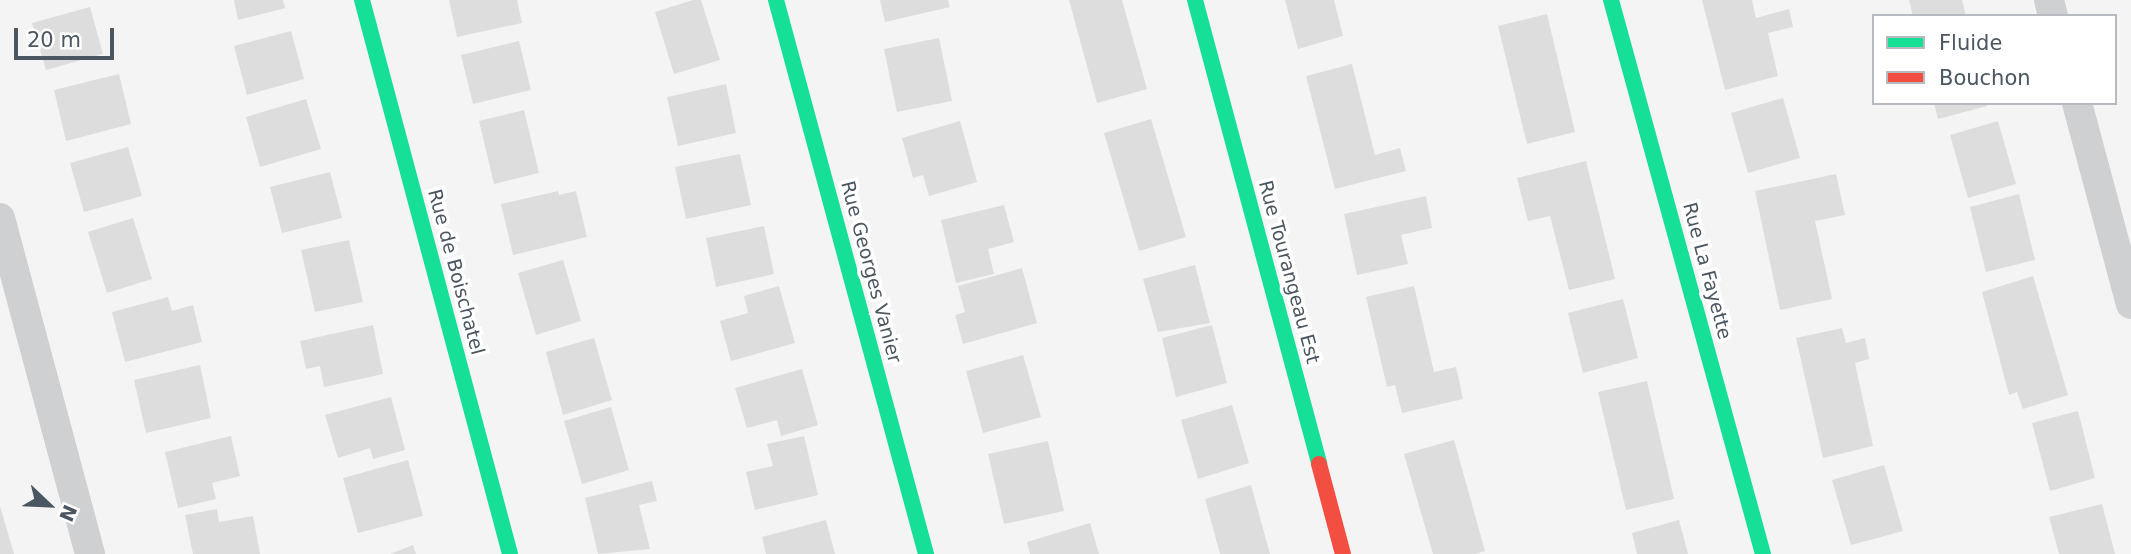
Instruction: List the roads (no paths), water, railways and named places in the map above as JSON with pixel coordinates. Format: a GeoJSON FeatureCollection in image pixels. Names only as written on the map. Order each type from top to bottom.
{"type":"FeatureCollection","features":[{"type":"Feature","properties":{"kind":"street","name":"Rue de Boischatel"},"geometry":{"type":"LineString","coordinates":[[362,0],[510,554]]}},
{"type":"Feature","properties":{"kind":"street","name":"Rue Georges Vanier"},"geometry":{"type":"LineString","coordinates":[[776,0],[926,554]]}},
{"type":"Feature","properties":{"kind":"street","name":"Rue Tourangeau Est"},"geometry":{"type":"LineString","coordinates":[[1195,0],[1343,554]]}},
{"type":"Feature","properties":{"kind":"street","name":"Rue La Fayette"},"geometry":{"type":"LineString","coordinates":[[1611,0],[1763,554]]}},
{"type":"Feature","properties":{"kind":"street"},"geometry":{"type":"LineString","coordinates":[[2078,105],[2131,304]]}},
{"type":"Feature","properties":{"kind":"street"},"geometry":{"type":"LineString","coordinates":[[0,218],[90,554]]}}]}
